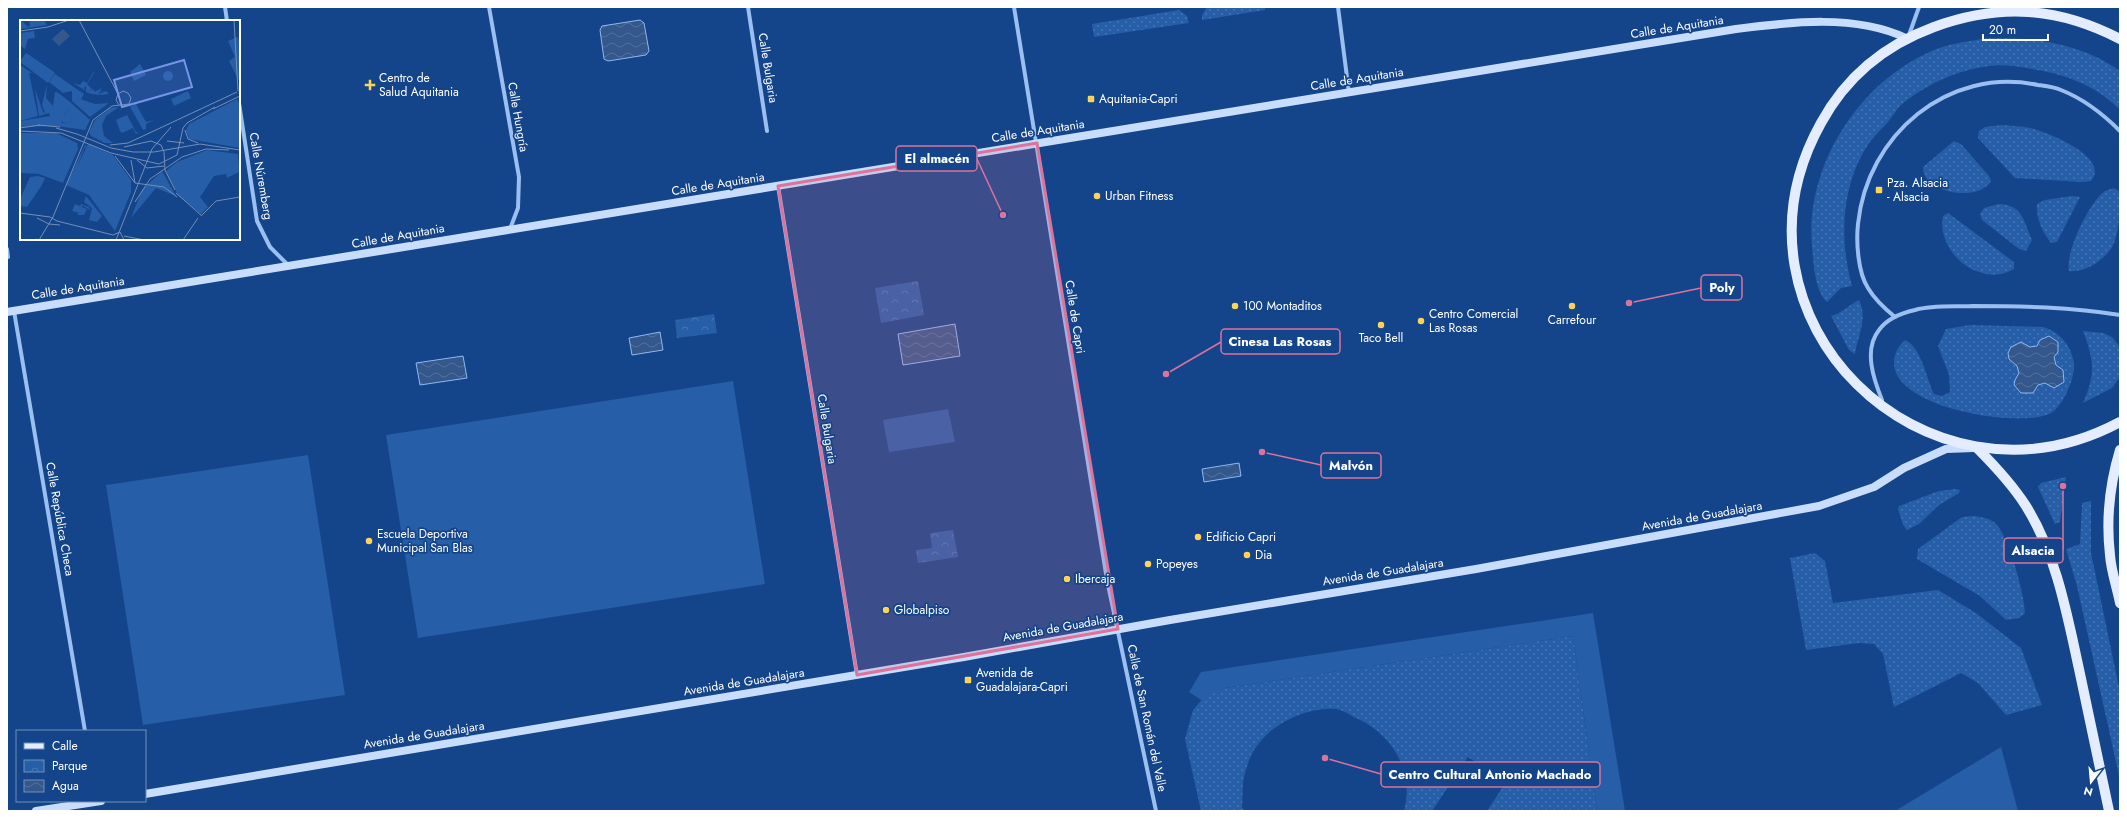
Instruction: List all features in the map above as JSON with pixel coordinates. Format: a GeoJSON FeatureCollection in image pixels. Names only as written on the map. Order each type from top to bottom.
{"type":"FeatureCollection","features":[{"type":"Feature","properties":{"kind":"main road"},"geometry":{"type":"LineString","coordinates":[[2120,40],[2096,27],[2074,19],[2020,9],[1979,13],[1908,37],[1867,64],[1851,80],[1829,108],[1809,147],[1799,175],[1793,210],[1792,247],[1798,283],[1810,318],[1829,353],[1855,384],[1886,410],[1916,428],[1935,436],[1976,448],[2007,450],[2041,449],[2074,442],[2103,431],[2120,422]]}},
{"type":"Feature","properties":{"kind":"main road"},"geometry":{"type":"LineString","coordinates":[[1976,448],[2001,473],[2026,506],[2046,546],[2061,592],[2109,811]]}},
{"type":"Feature","properties":{"kind":"main road"},"geometry":{"type":"LineString","coordinates":[[2120,450],[2112,485],[2109,520],[2110,555],[2120,603]]}},
{"type":"Feature","properties":{"kind":"street"},"geometry":{"type":"LineString","coordinates":[[225,7],[227,20]]}},
{"type":"Feature","properties":{"kind":"street","name":"Calle Hungría"},"geometry":{"type":"LineString","coordinates":[[489,7],[519,177],[518,208],[510,229]]}},
{"type":"Feature","properties":{"kind":"street","name":"Calle Bulgaria"},"geometry":{"type":"LineString","coordinates":[[748,7],[768,131]]}},
{"type":"Feature","properties":{"kind":"street","name":"Calle de Capri"},"geometry":{"type":"LineString","coordinates":[[1014,7],[1107,580],[1118,630]]}},
{"type":"Feature","properties":{"kind":"street"},"geometry":{"type":"LineString","coordinates":[[1338,7],[1349,93]]}},
{"type":"Feature","properties":{"kind":"street"},"geometry":{"type":"LineString","coordinates":[[1908,37],[1919,7]]}},
{"type":"Feature","properties":{"kind":"street","name":"Calle de Aquitania"},"geometry":{"type":"LineString","coordinates":[[11,311],[289,267],[510,229],[1736,29],[1800,22],[1844,24],[1884,29],[1908,37]]}},
{"type":"Feature","properties":{"kind":"street"},"geometry":{"type":"LineString","coordinates":[[1895,316],[1879,304],[1867,287],[1860,264],[1856,238],[1858,217],[1866,185],[1875,163],[1892,139],[1914,117],[1954,91],[1978,84],[2022,82],[2060,90],[2086,102],[2105,116],[2120,131]]}},
{"type":"Feature","properties":{"kind":"street","name":"Calle Núremberg"},"geometry":{"type":"LineString","coordinates":[[240,109],[257,221],[270,247],[289,267]]}},
{"type":"Feature","properties":{"kind":"street","name":"Calle Bulgaria"},"geometry":{"type":"LineString","coordinates":[[778,186],[857,675]]}},
{"type":"Feature","properties":{"kind":"street"},"geometry":{"type":"LineString","coordinates":[[7,250],[8,257]]}},
{"type":"Feature","properties":{"kind":"street"},"geometry":{"type":"LineString","coordinates":[[1886,410],[1874,378],[1871,357],[1878,332],[1895,316],[1916,310],[1938,308],[2022,306],[2098,311],[2120,315]]}},
{"type":"Feature","properties":{"kind":"street","name":"Calle República Checa"},"geometry":{"type":"LineString","coordinates":[[11,311],[85,730]]}},
{"type":"Feature","properties":{"kind":"street","name":"Avenida de Guadalajara"},"geometry":{"type":"LineString","coordinates":[[146,794],[857,675],[1491,566],[1819,506],[1874,487],[1904,468],[1946,449],[1976,448]]}},
{"type":"Feature","properties":{"kind":"street","name":"Calle de San Román del Valle"},"geometry":{"type":"LineString","coordinates":[[1118,630],[1156,811]]}},
{"type":"Feature","properties":{"kind":"street"},"geometry":{"type":"LineString","coordinates":[[36,811],[92,802]]}},
{"type":"Feature","properties":{"kind":"highlighted area"},"geometry":{"type":"Polygon","coordinates":[[[1037,143],[1118,629],[857,675],[778,186],[1037,143]]]}},
{"type":"Feature","properties":{"kind":"green space"},"geometry":{"type":"Polygon","coordinates":[[[1207,7],[1265,7],[1265,10],[1202,20],[1202,15],[1207,7]]]}},
{"type":"Feature","properties":{"kind":"green space"},"geometry":{"type":"Polygon","coordinates":[[[1179,10],[1187,16],[1189,23],[1094,37],[1092,24],[1179,10]]]}},
{"type":"Feature","properties":{"kind":"green space"},"geometry":{"type":"Polygon","coordinates":[[[1987,38],[2022,39],[2056,44],[2073,48],[2105,62],[2120,71],[2120,110],[2102,95],[2082,83],[2049,72],[2013,66],[1989,66],[1965,71],[1953,75],[1920,91],[1899,107],[1870,142],[1860,158],[1848,193],[1845,212],[1845,249],[1852,286],[1841,288],[1827,302],[1819,291],[1815,276],[1812,247],[1812,216],[1818,185],[1829,155],[1844,128],[1863,102],[1885,80],[1911,62],[1939,48],[1957,43],[1987,38]]]}},
{"type":"Feature","properties":{"kind":"green space"},"geometry":{"type":"Polygon","coordinates":[[[2002,125],[2027,127],[2038,130],[2062,140],[2074,147],[2085,155],[2092,163],[2095,172],[2091,181],[2081,182],[2015,178],[1978,138],[1979,131],[1985,127],[2002,125]]]}},
{"type":"Feature","properties":{"kind":"green space"},"geometry":{"type":"Polygon","coordinates":[[[1954,141],[1961,144],[1989,176],[1991,181],[1984,188],[1975,192],[1952,192],[1941,189],[1931,183],[1925,176],[1923,167],[1954,141]]]}},
{"type":"Feature","properties":{"kind":"green space"},"geometry":{"type":"Polygon","coordinates":[[[2114,188],[2120,192],[2120,197],[2116,238],[2111,249],[2095,264],[2082,270],[2069,271],[2069,263],[2074,241],[2086,216],[2092,206],[2105,191],[2114,188]]]}},
{"type":"Feature","properties":{"kind":"green space"},"geometry":{"type":"Polygon","coordinates":[[[2072,196],[2080,197],[2057,242],[2051,243],[2040,225],[2037,204],[2045,200],[2072,196]]]}},
{"type":"Feature","properties":{"kind":"green space"},"geometry":{"type":"Polygon","coordinates":[[[1999,204],[2013,207],[2018,211],[2024,220],[2032,240],[2026,251],[2019,249],[1982,220],[1980,214],[1984,208],[1999,204]]]}},
{"type":"Feature","properties":{"kind":"green space"},"geometry":{"type":"Polygon","coordinates":[[[1948,213],[2014,262],[2014,269],[2001,274],[1988,274],[1975,271],[1963,264],[1953,254],[1946,242],[1943,229],[1943,216],[1948,213]]]}},
{"type":"Feature","properties":{"kind":"green space"},"geometry":{"type":"Polygon","coordinates":[[[918,281],[924,315],[881,323],[875,288],[918,281]]]}},
{"type":"Feature","properties":{"kind":"green space"},"geometry":{"type":"Polygon","coordinates":[[[1859,300],[1863,314],[1862,327],[1855,354],[1849,350],[1831,316],[1839,313],[1859,300]]]}},
{"type":"Feature","properties":{"kind":"green space"},"geometry":{"type":"Polygon","coordinates":[[[714,314],[717,333],[677,338],[675,320],[714,314]]]}},
{"type":"Feature","properties":{"kind":"green space"},"geometry":{"type":"Polygon","coordinates":[[[1970,325],[2043,327],[2060,336],[2071,351],[2074,370],[2067,392],[2059,406],[2049,414],[2033,418],[1986,416],[1960,411],[1935,403],[1914,392],[1900,379],[1894,364],[1894,360],[1897,350],[1905,340],[1911,343],[1919,356],[1934,394],[1942,396],[1950,392],[1949,375],[1938,346],[1946,329],[1970,325]]]}},
{"type":"Feature","properties":{"kind":"green space"},"geometry":{"type":"Polygon","coordinates":[[[2083,331],[2103,333],[2112,337],[2120,347],[2120,377],[2112,388],[2083,403],[2090,384],[2092,367],[2089,350],[2083,331]]]}},
{"type":"Feature","properties":{"kind":"green space"},"geometry":{"type":"Polygon","coordinates":[[[733,381],[765,584],[418,638],[386,435],[733,381]]]}},
{"type":"Feature","properties":{"kind":"green space"},"geometry":{"type":"Polygon","coordinates":[[[948,409],[955,442],[889,452],[883,420],[948,409]]]}},
{"type":"Feature","properties":{"kind":"green space"},"geometry":{"type":"Polygon","coordinates":[[[308,455],[345,695],[143,725],[106,485],[308,455]]]}},
{"type":"Feature","properties":{"kind":"green space"},"geometry":{"type":"Polygon","coordinates":[[[2066,477],[2060,522],[2055,524],[2038,487],[2041,483],[2066,477]]]}},
{"type":"Feature","properties":{"kind":"green space"},"geometry":{"type":"Polygon","coordinates":[[[1960,490],[1959,493],[1939,505],[1919,524],[1907,530],[1903,525],[1898,509],[1899,506],[1939,491],[1960,490]]]}},
{"type":"Feature","properties":{"kind":"green space"},"geometry":{"type":"Polygon","coordinates":[[[2091,501],[2091,553],[2120,692],[2120,780],[2077,586],[2066,549],[2080,544],[2082,503],[2091,501]]]}},
{"type":"Feature","properties":{"kind":"green space"},"geometry":{"type":"Polygon","coordinates":[[[1974,516],[1994,522],[2005,538],[2015,565],[2022,593],[2025,613],[2019,618],[2006,620],[1980,596],[1917,559],[1918,549],[1962,517],[1974,516]]]}},
{"type":"Feature","properties":{"kind":"green space"},"geometry":{"type":"Polygon","coordinates":[[[953,530],[958,557],[918,563],[916,550],[932,548],[930,533],[953,530]]]}},
{"type":"Feature","properties":{"kind":"green space"},"geometry":{"type":"Polygon","coordinates":[[[1815,553],[1825,561],[1833,603],[1938,590],[1976,613],[2021,648],[2042,705],[2006,715],[1978,683],[1961,673],[1894,707],[1883,654],[1874,644],[1859,643],[1806,650],[1790,558],[1815,553]]]}},
{"type":"Feature","properties":{"kind":"green space"},"geometry":{"type":"Polygon","coordinates":[[[1593,613],[1625,811],[1597,811],[1573,636],[1225,688],[1201,700],[1189,692],[1201,672],[1593,613]]]}},
{"type":"Feature","properties":{"kind":"green space"},"geometry":{"type":"Polygon","coordinates":[[[1573,636],[1597,811],[1487,811],[1506,782],[1468,757],[1432,811],[1404,811],[1407,796],[1406,782],[1403,768],[1398,756],[1390,744],[1369,725],[1341,710],[1325,709],[1303,713],[1281,723],[1264,738],[1255,749],[1249,761],[1243,784],[1242,807],[1244,811],[1201,811],[1185,739],[1193,710],[1203,698],[1225,688],[1573,636]]]}},
{"type":"Feature","properties":{"kind":"green space"},"geometry":{"type":"Polygon","coordinates":[[[2001,747],[2018,811],[1895,811],[2001,747]]]}},
{"type":"Feature","properties":{"kind":"water"},"geometry":{"type":"Polygon","coordinates":[[[640,20],[644,23],[649,51],[646,55],[608,61],[604,59],[600,30],[602,26],[640,20]]]}},
{"type":"Feature","properties":{"kind":"water"},"geometry":{"type":"Polygon","coordinates":[[[955,324],[960,356],[903,365],[898,334],[955,324]]]}},
{"type":"Feature","properties":{"kind":"water"},"geometry":{"type":"Polygon","coordinates":[[[660,332],[663,350],[632,355],[629,338],[660,332]]]}},
{"type":"Feature","properties":{"kind":"water"},"geometry":{"type":"Polygon","coordinates":[[[2049,336],[2058,342],[2058,352],[2054,357],[2056,365],[2063,370],[2064,382],[2054,388],[2045,383],[2038,385],[2033,393],[2021,393],[2014,385],[2019,373],[2017,366],[2009,359],[2008,353],[2011,347],[2021,342],[2030,347],[2037,346],[2040,340],[2049,336]]]}},
{"type":"Feature","properties":{"kind":"water"},"geometry":{"type":"Polygon","coordinates":[[[463,356],[467,378],[420,385],[416,363],[463,356]]]}},
{"type":"Feature","properties":{"kind":"water"},"geometry":{"type":"Polygon","coordinates":[[[1239,463],[1241,476],[1204,482],[1202,469],[1239,463]]]}},
{"type":"Feature","properties":{"kind":"place","name":"Centro de Salud Aquitania"},"geometry":{"type":"Point","coordinates":[370,85]}},
{"type":"Feature","properties":{"kind":"place","name":"Aquitania-Capri"},"geometry":{"type":"Point","coordinates":[1091,99]}},
{"type":"Feature","properties":{"kind":"place","name":"Pza. Alsacia - Alsacia"},"geometry":{"type":"Point","coordinates":[1879,190]}},
{"type":"Feature","properties":{"kind":"place","name":"Urban Fitness"},"geometry":{"type":"Point","coordinates":[1097,196]}},
{"type":"Feature","properties":{"kind":"place","name":"El almacén"},"geometry":{"type":"Point","coordinates":[1003,215]}},
{"type":"Feature","properties":{"kind":"place","name":"Poly"},"geometry":{"type":"Point","coordinates":[1629,303]}},
{"type":"Feature","properties":{"kind":"place","name":"100 Montaditos"},"geometry":{"type":"Point","coordinates":[1235,306]}},
{"type":"Feature","properties":{"kind":"place","name":"Carrefour"},"geometry":{"type":"Point","coordinates":[1572,306]}},
{"type":"Feature","properties":{"kind":"place","name":"Centro Comercial Las Rosas"},"geometry":{"type":"Point","coordinates":[1421,321]}},
{"type":"Feature","properties":{"kind":"place","name":"Taco Bell"},"geometry":{"type":"Point","coordinates":[1381,325]}},
{"type":"Feature","properties":{"kind":"place","name":"Cinesa Las Rosas"},"geometry":{"type":"Point","coordinates":[1166,374]}},
{"type":"Feature","properties":{"kind":"place","name":"Malvón"},"geometry":{"type":"Point","coordinates":[1262,452]}},
{"type":"Feature","properties":{"kind":"place","name":"Alsacia"},"geometry":{"type":"Point","coordinates":[2063,486]}},
{"type":"Feature","properties":{"kind":"place","name":"Edificio Capri"},"geometry":{"type":"Point","coordinates":[1198,537]}},
{"type":"Feature","properties":{"kind":"place","name":"Escuela Deportiva Municipal San Blas"},"geometry":{"type":"Point","coordinates":[369,541]}},
{"type":"Feature","properties":{"kind":"place","name":"Dia"},"geometry":{"type":"Point","coordinates":[1247,555]}},
{"type":"Feature","properties":{"kind":"place","name":"Popeyes"},"geometry":{"type":"Point","coordinates":[1148,564]}},
{"type":"Feature","properties":{"kind":"place","name":"Ibercaja"},"geometry":{"type":"Point","coordinates":[1067,579]}},
{"type":"Feature","properties":{"kind":"place","name":"Globalpiso"},"geometry":{"type":"Point","coordinates":[886,610]}},
{"type":"Feature","properties":{"kind":"place","name":"Avenida de Guadalajara-Capri"},"geometry":{"type":"Point","coordinates":[968,680]}},
{"type":"Feature","properties":{"kind":"place","name":"Centro Cultural Antonio Machado"},"geometry":{"type":"Point","coordinates":[1325,758]}}]}
